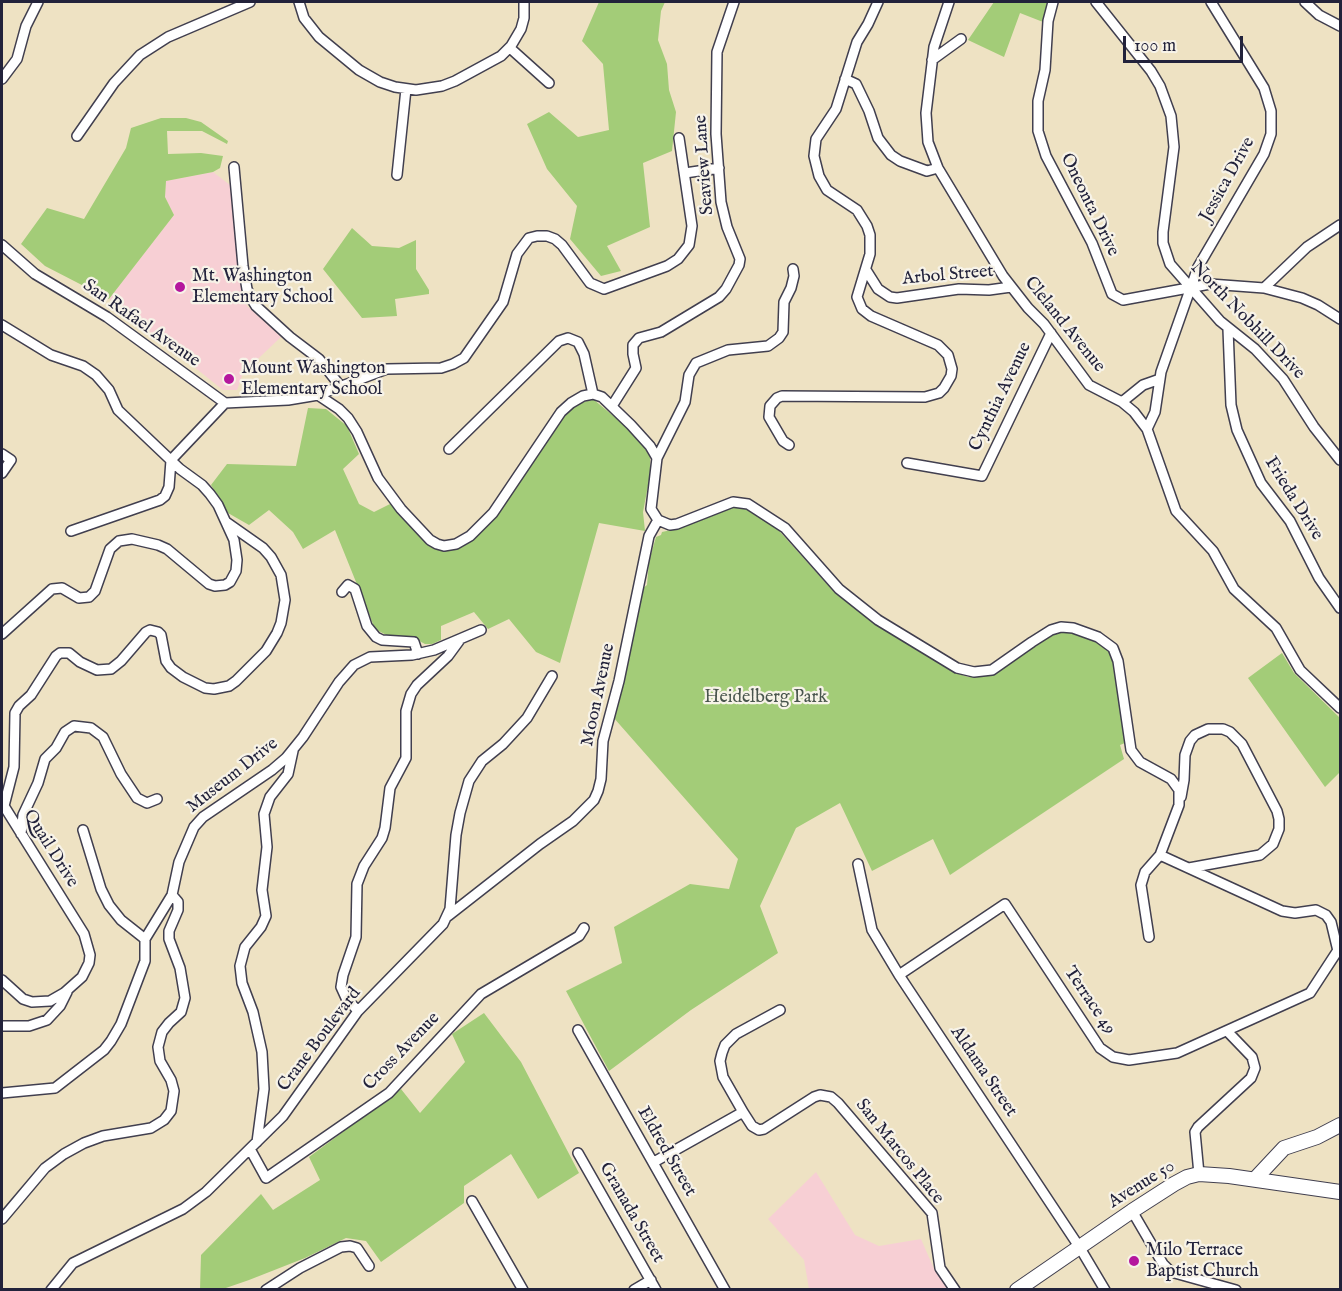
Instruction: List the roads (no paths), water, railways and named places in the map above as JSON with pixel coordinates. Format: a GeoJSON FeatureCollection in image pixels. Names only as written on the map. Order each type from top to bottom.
{"type":"FeatureCollection","features":[{"type":"Feature","properties":{"kind":"street"},"geometry":{"type":"LineString","coordinates":[[2,79],[17,59],[26,26],[38,2]]}},
{"type":"Feature","properties":{"kind":"street"},"geometry":{"type":"LineString","coordinates":[[77,136],[114,83],[140,56],[168,37],[250,2]]}},
{"type":"Feature","properties":{"kind":"street"},"geometry":{"type":"LineString","coordinates":[[299,2],[311,28],[351,64],[380,82],[406,89],[429,89],[454,81],[494,61],[510,48],[521,29],[524,2]]}},
{"type":"Feature","properties":{"kind":"street","name":"Seaview Lane"},"geometry":{"type":"LineString","coordinates":[[612,406],[636,368],[633,345],[639,338],[661,332],[719,297],[739,265],[740,260],[725,219],[716,134],[717,52],[734,2]]}},
{"type":"Feature","properties":{"kind":"street"},"geometry":{"type":"LineString","coordinates":[[789,445],[783,441],[770,417],[770,406],[777,398],[782,396],[925,398],[939,393],[948,383],[952,369],[948,356],[938,345],[871,316],[862,309],[857,297],[866,270],[871,244],[867,226],[857,210],[827,190],[819,176],[814,156],[816,139],[836,109],[857,42],[878,2]]}},
{"type":"Feature","properties":{"kind":"street","name":"Cleland Avenue"},"geometry":{"type":"LineString","coordinates":[[949,2],[938,33],[932,60],[926,113],[926,128],[932,155],[938,168],[1011,287],[1051,333],[1089,385],[1122,402],[1134,412],[1147,429],[1176,511],[1181,519],[1213,551],[1234,590],[1276,628],[1300,670],[1341,708]]}},
{"type":"Feature","properties":{"kind":"street","name":"Oneonta Drive"},"geometry":{"type":"LineString","coordinates":[[1053,2],[1048,21],[1045,70],[1038,102],[1038,131],[1046,156],[1092,243],[1109,290],[1117,298],[1124,300],[1210,284],[1264,288],[1302,298],[1341,319]]}},
{"type":"Feature","properties":{"kind":"street","name":"North Nobhill Drive"},"geometry":{"type":"LineString","coordinates":[[1096,2],[1151,71],[1166,101],[1174,147],[1163,232],[1163,243],[1170,264],[1228,329],[1255,350],[1283,379],[1314,427],[1341,460]]}},
{"type":"Feature","properties":{"kind":"street","name":"Jessica Drive"},"geometry":{"type":"LineString","coordinates":[[1147,429],[1155,412],[1160,379],[1198,267],[1264,154],[1271,134],[1272,122],[1264,88],[1211,2]]}},
{"type":"Feature","properties":{"kind":"street"},"geometry":{"type":"LineString","coordinates":[[1305,2],[1319,15],[1341,26]]}},
{"type":"Feature","properties":{"kind":"street"},"geometry":{"type":"LineString","coordinates":[[932,60],[961,39]]}},
{"type":"Feature","properties":{"kind":"street"},"geometry":{"type":"LineString","coordinates":[[510,48],[549,83]]}},
{"type":"Feature","properties":{"kind":"street"},"geometry":{"type":"LineString","coordinates":[[845,79],[856,84],[869,111],[878,138],[891,155],[927,171],[938,168]]}},
{"type":"Feature","properties":{"kind":"street"},"geometry":{"type":"LineString","coordinates":[[397,175],[406,89]]}},
{"type":"Feature","properties":{"kind":"street"},"geometry":{"type":"LineString","coordinates":[[71,531],[160,500],[168,492],[171,460],[225,403],[288,400],[318,395],[387,369],[441,368],[464,358],[503,302],[517,255],[529,238],[547,236],[555,239],[590,283],[604,289],[673,262],[685,252],[692,234],[679,138]]}},
{"type":"Feature","properties":{"kind":"street"},"geometry":{"type":"LineString","coordinates":[[234,167],[243,266],[251,298],[256,306],[290,337],[320,358],[340,387]]}},
{"type":"Feature","properties":{"kind":"street"},"geometry":{"type":"LineString","coordinates":[[685,173],[718,168]]}},
{"type":"Feature","properties":{"kind":"street"},"geometry":{"type":"LineString","coordinates":[[1264,288],[1300,254],[1341,225]]}},
{"type":"Feature","properties":{"kind":"street","name":"San Rafael Avenue"},"geometry":{"type":"LineString","coordinates":[[2,245],[35,274],[107,317],[225,403]]}},
{"type":"Feature","properties":{"kind":"street"},"geometry":{"type":"LineString","coordinates":[[793,269],[791,288],[784,302],[783,332],[778,338],[768,346],[728,350],[696,363],[691,368],[685,402],[657,458],[651,509],[658,520],[664,524],[677,524],[733,502],[748,504],[784,528],[839,589],[878,620],[957,668],[983,673],[992,670],[1051,630],[1061,627],[1073,628],[1098,637],[1113,648],[1118,661],[1131,750],[1140,762],[1176,784],[1180,796],[1179,805]]}},
{"type":"Feature","properties":{"kind":"street","name":"Arbol Street"},"geometry":{"type":"LineString","coordinates":[[866,270],[878,289],[890,297],[897,298],[959,289],[989,290],[1011,287]]}},
{"type":"Feature","properties":{"kind":"street"},"geometry":{"type":"LineString","coordinates":[[2,325],[51,355],[83,366],[96,375],[109,390],[118,410],[210,494],[234,540],[237,560],[234,577],[225,585],[215,586],[209,584],[172,552],[158,545],[126,539],[119,541],[110,549],[95,591],[89,597],[79,598],[62,588],[52,589],[2,634]]}},
{"type":"Feature","properties":{"kind":"street","name":"Frieda Drive"},"geometry":{"type":"LineString","coordinates":[[1228,329],[1231,405],[1237,430],[1261,483],[1290,521],[1319,578],[1341,608]]}},
{"type":"Feature","properties":{"kind":"street","name":"Cynthia Avenue"},"geometry":{"type":"LineString","coordinates":[[908,463],[982,476],[1051,333]]}},
{"type":"Feature","properties":{"kind":"street"},"geometry":{"type":"LineString","coordinates":[[449,449],[559,341],[568,338],[578,342],[584,354],[593,394]]}},
{"type":"Feature","properties":{"kind":"street"},"geometry":{"type":"LineString","coordinates":[[1122,402],[1143,386],[1160,379]]}},
{"type":"Feature","properties":{"kind":"street"},"geometry":{"type":"LineString","coordinates":[[318,395],[348,418],[378,478],[401,509],[430,540],[444,546],[456,544],[470,536],[493,513],[561,412],[584,396],[593,394],[602,397],[650,446],[657,458]]}},
{"type":"Feature","properties":{"kind":"street"},"geometry":{"type":"LineString","coordinates":[[2,454],[11,460],[2,473]]}},
{"type":"Feature","properties":{"kind":"street","name":"Moon Avenue"},"geometry":{"type":"LineString","coordinates":[[448,916],[573,821],[594,800],[601,779],[603,741],[620,681],[649,536],[658,520]]}},
{"type":"Feature","properties":{"kind":"street","name":"Quail Drive"},"geometry":{"type":"LineString","coordinates":[[2,980],[16,994],[32,1002],[50,1001],[58,998],[82,977],[90,955],[87,940],[3,808],[14,767],[15,713],[31,695],[60,653],[69,653],[90,667],[104,670],[117,665],[146,632],[154,630],[161,635],[164,655],[171,668],[193,683],[214,689],[229,686],[266,651],[277,633],[284,610],[284,586],[281,575],[263,548],[226,522]]}},
{"type":"Feature","properties":{"kind":"street"},"geometry":{"type":"LineString","coordinates":[[342,592],[348,585],[355,590],[368,626],[376,637],[382,640],[414,642],[418,654]]}},
{"type":"Feature","properties":{"kind":"street","name":"Museum Drive"},"geometry":{"type":"LineString","coordinates":[[2,1093],[56,1088],[104,1050],[117,1032],[145,961],[145,939],[172,895],[179,862],[194,827],[198,821],[272,770],[293,750],[321,712],[339,682],[354,665],[370,657],[418,654],[434,650],[480,630]]}},
{"type":"Feature","properties":{"kind":"street"},"geometry":{"type":"LineString","coordinates":[[358,1011],[346,998],[341,987],[356,937],[356,893],[360,875],[382,838],[390,789],[406,758],[405,721],[411,694],[424,677],[448,656],[460,639]]}},
{"type":"Feature","properties":{"kind":"street"},"geometry":{"type":"LineString","coordinates":[[448,916],[458,824],[469,781],[482,761],[503,744],[527,718],[552,676]]}},
{"type":"Feature","properties":{"kind":"street"},"geometry":{"type":"LineString","coordinates":[[21,834],[23,815],[38,783],[45,759],[56,748],[65,732],[74,726],[92,728],[103,737],[121,774],[137,798],[147,803],[157,799]]}},
{"type":"Feature","properties":{"kind":"street"},"geometry":{"type":"LineString","coordinates":[[1149,937],[1141,885],[1145,872],[1160,855],[1179,805],[1184,780],[1185,755],[1190,741],[1196,735],[1208,729],[1222,729],[1237,737],[1242,744],[1277,811],[1279,829],[1273,843],[1260,855],[1188,867]]}},
{"type":"Feature","properties":{"kind":"street"},"geometry":{"type":"LineString","coordinates":[[257,1142],[264,1089],[262,1052],[253,1012],[242,983],[240,966],[245,947],[261,927],[266,916],[262,890],[267,847],[264,814],[270,797],[288,774],[293,750]]}},
{"type":"Feature","properties":{"kind":"street"},"geometry":{"type":"LineString","coordinates":[[83,830],[109,905],[121,920],[145,939]]}},
{"type":"Feature","properties":{"kind":"street"},"geometry":{"type":"LineString","coordinates":[[1160,855],[1282,910],[1295,913],[1316,910],[1326,915],[1331,922],[1339,949]]}},
{"type":"Feature","properties":{"kind":"street","name":"Aldama Street"},"geometry":{"type":"LineString","coordinates":[[858,864],[872,930],[899,975],[1080,1248],[1105,1290]]}},
{"type":"Feature","properties":{"kind":"street"},"geometry":{"type":"LineString","coordinates":[[2,1219],[45,1168],[64,1154],[103,1136],[151,1128],[164,1120],[171,1111],[174,1091],[160,1060],[158,1047],[162,1032],[181,1012],[185,998],[180,968],[169,939],[178,910],[178,902],[172,895]]}},
{"type":"Feature","properties":{"kind":"street","name":"Terrace 49"},"geometry":{"type":"LineString","coordinates":[[899,975],[1005,904],[1100,1047],[1113,1057],[1129,1060],[1177,1053],[1310,993],[1339,949]]}},
{"type":"Feature","properties":{"kind":"street","name":"Crane Boulevard"},"geometry":{"type":"LineString","coordinates":[[51,1290],[73,1263],[195,1201],[283,1116],[358,1011],[443,924],[448,916]]}},
{"type":"Feature","properties":{"kind":"street","name":"Cross Avenue"},"geometry":{"type":"LineString","coordinates":[[250,1149],[266,1178],[389,1093],[481,994],[579,936],[584,928]]}},
{"type":"Feature","properties":{"kind":"street"},"geometry":{"type":"LineString","coordinates":[[2,1026],[29,1026],[47,1020],[60,1006],[71,987]]}},
{"type":"Feature","properties":{"kind":"street"},"geometry":{"type":"LineString","coordinates":[[654,1162],[743,1112],[723,1077],[720,1061],[722,1053],[730,1039],[736,1034],[780,1010]]}},
{"type":"Feature","properties":{"kind":"street","name":"Eldred Street"},"geometry":{"type":"LineString","coordinates":[[579,1030],[725,1290]]}},
{"type":"Feature","properties":{"kind":"street"},"geometry":{"type":"LineString","coordinates":[[1199,1174],[1194,1132],[1251,1078],[1255,1068],[1252,1057],[1227,1031]]}},
{"type":"Feature","properties":{"kind":"street","name":"San Marcos Place"},"geometry":{"type":"LineString","coordinates":[[743,1112],[752,1126],[759,1130],[766,1128],[814,1097],[827,1096],[838,1103],[932,1213],[940,1268],[955,1290]]}},
{"type":"Feature","properties":{"kind":"street"},"geometry":{"type":"LineString","coordinates":[[1255,1179],[1284,1148],[1317,1137],[1341,1125]]}},
{"type":"Feature","properties":{"kind":"street","name":"Granada Street"},"geometry":{"type":"LineString","coordinates":[[578,1153],[656,1290]]}},
{"type":"Feature","properties":{"kind":"street","name":"Avenue 50"},"geometry":{"type":"LineString","coordinates":[[1017,1290],[1174,1184],[1199,1174],[1255,1179],[1341,1192]]}},
{"type":"Feature","properties":{"kind":"street"},"geometry":{"type":"LineString","coordinates":[[472,1201],[523,1290]]}},
{"type":"Feature","properties":{"kind":"street"},"geometry":{"type":"LineString","coordinates":[[1132,1211],[1163,1264],[1171,1272],[1202,1285],[1236,1290]]}},
{"type":"Feature","properties":{"kind":"street"},"geometry":{"type":"LineString","coordinates":[[266,1290],[307,1264],[341,1247],[357,1248],[369,1266]]}},
{"type":"Feature","properties":{"kind":"street"},"geometry":{"type":"LineString","coordinates":[[634,1290],[651,1280]]}},
{"type":"Feature","properties":{"kind":"place","name":"Mt. Washington Elementary School"},"geometry":{"type":"Point","coordinates":[180,287]}},
{"type":"Feature","properties":{"kind":"place","name":"Mount Washington Elementary School"},"geometry":{"type":"Point","coordinates":[229,379]}},
{"type":"Feature","properties":{"kind":"place","name":"Milo Terrace Baptist Church"},"geometry":{"type":"Point","coordinates":[1134,1261]}},
{"type":"Feature","properties":{"kind":"park label","name":"Heidelberg Park"},"geometry":{"type":"Point","coordinates":[766,698]}}]}
